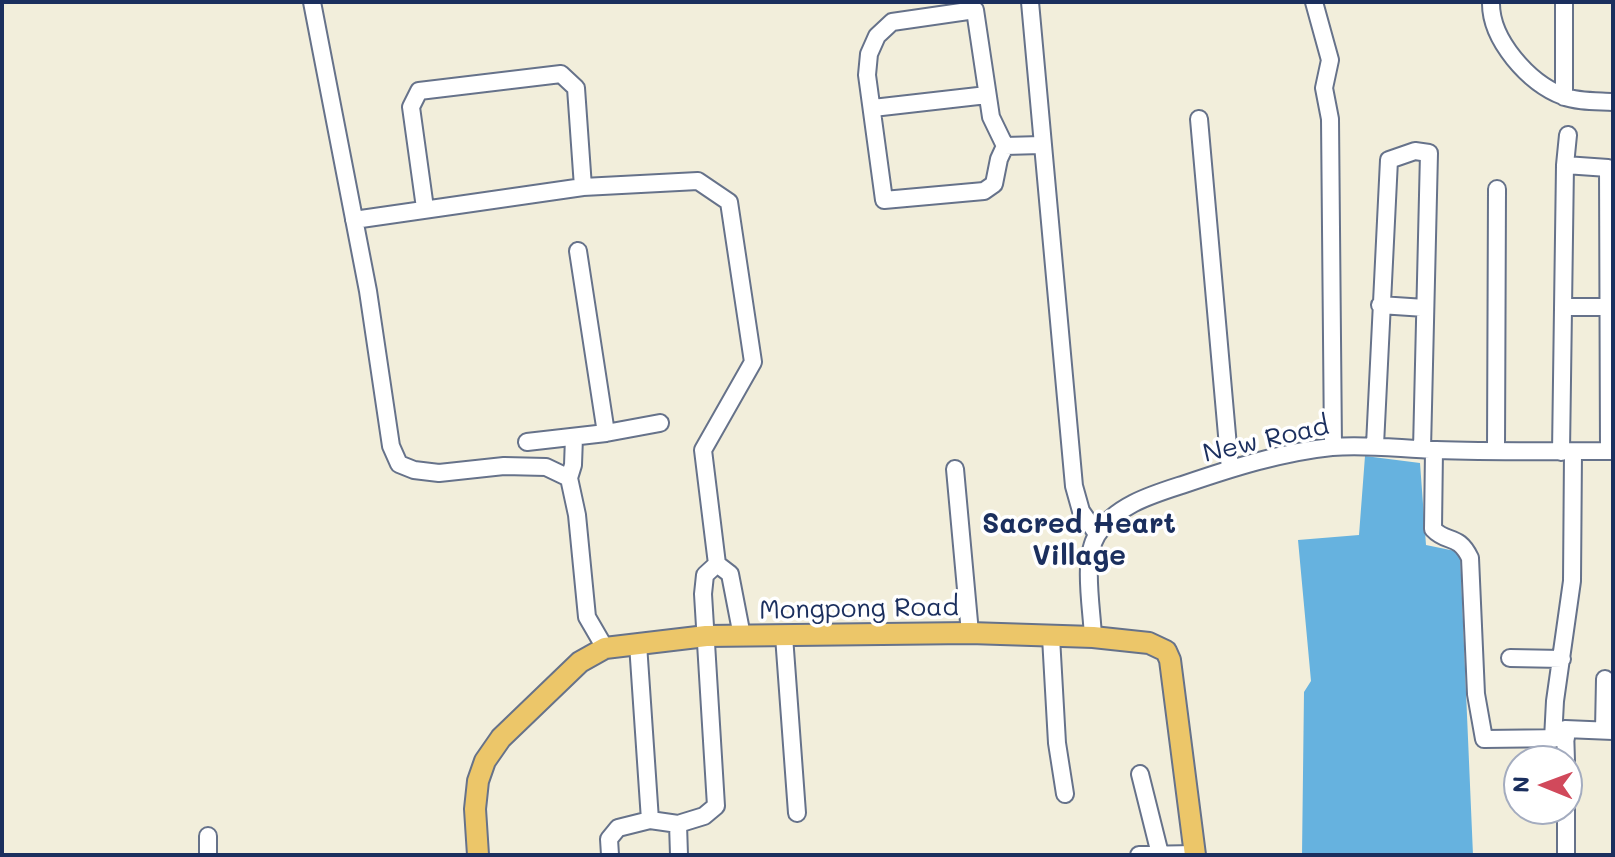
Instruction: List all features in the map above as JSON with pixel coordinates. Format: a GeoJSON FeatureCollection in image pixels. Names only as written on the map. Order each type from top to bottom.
{"type":"FeatureCollection","features":[{"type":"Feature","properties":{"kind":"main road","name":"Mongpong Road"},"geometry":{"type":"LineString","coordinates":[[478,855],[475,809],[478,781],[485,761],[501,738],[580,662],[605,648],[706,636],[970,633],[1093,637],[1149,643],[1166,651],[1170,660],[1195,854]]}},
{"type":"Feature","properties":{"kind":"street"},"geometry":{"type":"LineString","coordinates":[[312,2],[368,291],[391,446],[399,464],[414,470],[439,473],[504,466],[546,467],[569,478]]}},
{"type":"Feature","properties":{"kind":"street"},"geometry":{"type":"LineString","coordinates":[[1030,2],[1074,486],[1081,511],[1097,534],[1089,556],[1093,637]]}},
{"type":"Feature","properties":{"kind":"street"},"geometry":{"type":"LineString","coordinates":[[1314,2],[1330,60],[1324,88],[1330,119],[1333,447]]}},
{"type":"Feature","properties":{"kind":"street"},"geometry":{"type":"LineString","coordinates":[[1491,2],[1502,43],[1521,68],[1564,97],[1613,102]]}},
{"type":"Feature","properties":{"kind":"street"},"geometry":{"type":"LineString","coordinates":[[1564,2],[1564,97]]}},
{"type":"Feature","properties":{"kind":"street"},"geometry":{"type":"LineString","coordinates":[[975,10],[987,95],[996,132],[1005,146],[994,184],[984,191],[884,200],[867,75],[869,54],[877,36],[892,22],[975,10]]}},
{"type":"Feature","properties":{"kind":"street"},"geometry":{"type":"LineString","coordinates":[[425,208],[411,107],[419,91],[561,74],[576,88],[583,187]]}},
{"type":"Feature","properties":{"kind":"street"},"geometry":{"type":"LineString","coordinates":[[873,108],[987,95]]}},
{"type":"Feature","properties":{"kind":"street"},"geometry":{"type":"LineString","coordinates":[[1199,119],[1230,469]]}},
{"type":"Feature","properties":{"kind":"street"},"geometry":{"type":"LineString","coordinates":[[1561,745],[1555,701],[1572,581],[1565,307],[1565,165],[1568,135]]}},
{"type":"Feature","properties":{"kind":"street"},"geometry":{"type":"LineString","coordinates":[[1005,146],[1041,145]]}},
{"type":"Feature","properties":{"kind":"street"},"geometry":{"type":"LineString","coordinates":[[1375,445],[1389,160],[1415,151],[1429,153],[1425,308],[1433,529],[1438,535],[1457,541],[1470,558],[1476,694],[1484,739],[1559,738]]}},
{"type":"Feature","properties":{"kind":"street"},"geometry":{"type":"LineString","coordinates":[[1565,165],[1608,168],[1611,451]]}},
{"type":"Feature","properties":{"kind":"street"},"geometry":{"type":"LineString","coordinates":[[354,220],[583,187],[698,181],[729,202],[753,362],[703,450],[717,564],[730,574],[742,636]]}},
{"type":"Feature","properties":{"kind":"street"},"geometry":{"type":"LineString","coordinates":[[1496,449],[1497,189]]}},
{"type":"Feature","properties":{"kind":"street"},"geometry":{"type":"LineString","coordinates":[[578,251],[606,433]]}},
{"type":"Feature","properties":{"kind":"street"},"geometry":{"type":"LineString","coordinates":[[1380,305],[1425,308]]}},
{"type":"Feature","properties":{"kind":"street"},"geometry":{"type":"LineString","coordinates":[[1565,307],[1608,307]]}},
{"type":"Feature","properties":{"kind":"street"},"geometry":{"type":"LineString","coordinates":[[527,442],[660,423]]}},
{"type":"Feature","properties":{"kind":"street"},"geometry":{"type":"LineString","coordinates":[[574,437],[569,478],[577,515],[587,617],[605,648]]}},
{"type":"Feature","properties":{"kind":"street","name":"New Road"},"geometry":{"type":"LineString","coordinates":[[1097,534],[1119,513],[1144,497],[1230,469],[1304,450],[1375,445],[1428,449],[1611,451]]}},
{"type":"Feature","properties":{"kind":"street"},"geometry":{"type":"LineString","coordinates":[[955,469],[970,633]]}},
{"type":"Feature","properties":{"kind":"street"},"geometry":{"type":"LineString","coordinates":[[610,855],[609,839],[618,828],[650,820],[678,824],[704,816],[716,806],[705,575],[717,564]]}},
{"type":"Feature","properties":{"kind":"street"},"geometry":{"type":"LineString","coordinates":[[784,636],[797,813]]}},
{"type":"Feature","properties":{"kind":"street"},"geometry":{"type":"LineString","coordinates":[[1051,637],[1056,729],[1065,794]]}},
{"type":"Feature","properties":{"kind":"street"},"geometry":{"type":"LineString","coordinates":[[638,644],[650,820]]}},
{"type":"Feature","properties":{"kind":"street"},"geometry":{"type":"LineString","coordinates":[[1510,658],[1562,659]]}},
{"type":"Feature","properties":{"kind":"street"},"geometry":{"type":"LineString","coordinates":[[1559,738],[1565,729],[1608,731],[1605,679]]}},
{"type":"Feature","properties":{"kind":"street"},"geometry":{"type":"LineString","coordinates":[[1140,774],[1160,854]]}},
{"type":"Feature","properties":{"kind":"street"},"geometry":{"type":"LineString","coordinates":[[678,824],[679,855]]}},
{"type":"Feature","properties":{"kind":"street"},"geometry":{"type":"LineString","coordinates":[[1566,825],[1566,855]]}},
{"type":"Feature","properties":{"kind":"street"},"geometry":{"type":"LineString","coordinates":[[208,836],[208,855]]}},
{"type":"Feature","properties":{"kind":"street"},"geometry":{"type":"LineString","coordinates":[[1139,855],[1195,854]]}},
{"type":"Feature","properties":{"kind":"water"},"geometry":{"type":"Polygon","coordinates":[[[1365,456],[1420,463],[1426,545],[1460,552],[1473,855],[1302,855],[1304,692],[1311,681],[1298,540],[1359,535],[1365,456]]]}},
{"type":"Feature","properties":{"kind":"district","name":"Sacred Heart Village"},"geometry":{"type":"Point","coordinates":[1079,540]}}]}
